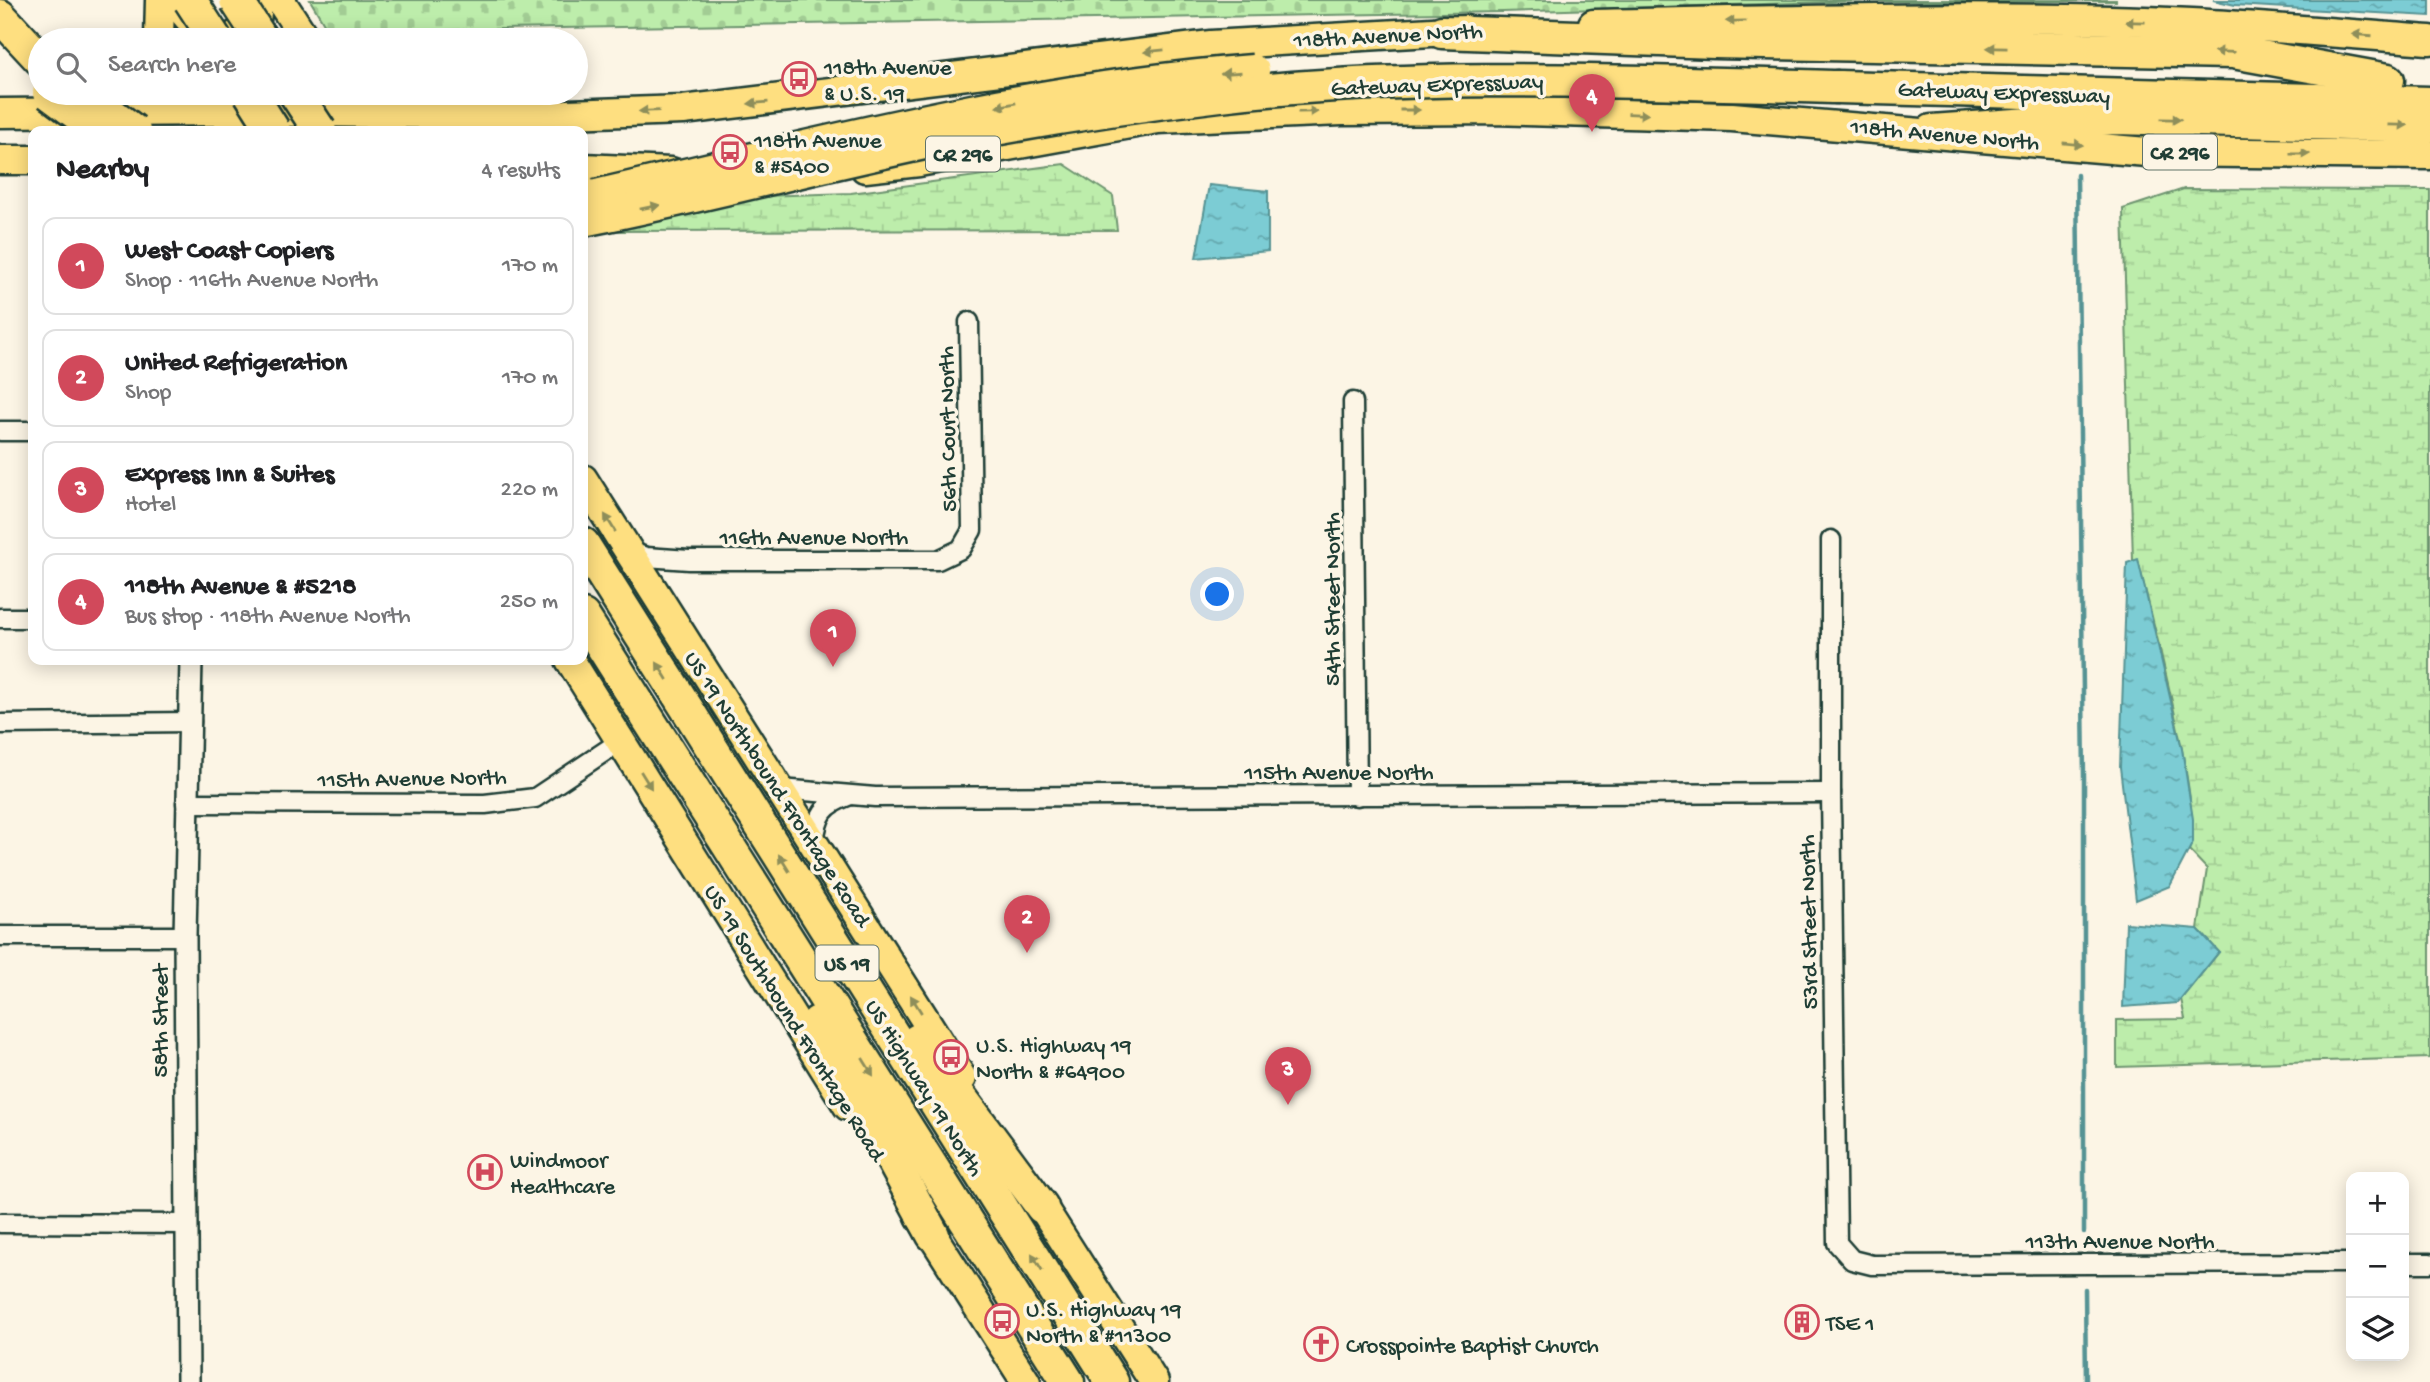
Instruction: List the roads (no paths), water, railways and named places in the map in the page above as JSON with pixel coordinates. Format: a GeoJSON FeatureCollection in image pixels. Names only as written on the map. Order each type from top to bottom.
{"type":"FeatureCollection","features":[{"type":"Feature","properties":{"kind":"highway"},"geometry":{"type":"LineString","coordinates":[[190,0],[208,28]]}},
{"type":"Feature","properties":{"kind":"highway"},"geometry":{"type":"LineString","coordinates":[[236,0],[254,28]]}},
{"type":"Feature","properties":{"kind":"highway"},"geometry":{"type":"LineString","coordinates":[[0,16],[28,46]]}},
{"type":"Feature","properties":{"kind":"highway"},"geometry":{"type":"LineString","coordinates":[[1442,32],[1716,42],[2233,52],[2388,80]]}},
{"type":"Feature","properties":{"kind":"highway"},"geometry":{"type":"LineString","coordinates":[[0,48],[28,81]]}},
{"type":"Feature","properties":{"kind":"highway","name":"Gateway Expressway"},"geometry":{"type":"LineString","coordinates":[[588,197],[1042,98],[1204,75],[1400,61],[1510,60],[2430,103]]}},
{"type":"Feature","properties":{"kind":"highway","name":"Gateway Expressway"},"geometry":{"type":"LineString","coordinates":[[588,219],[691,199],[968,134],[1222,95],[1385,81],[1838,77],[2430,81]]}},
{"type":"Feature","properties":{"kind":"highway"},"geometry":{"type":"LineString","coordinates":[[55,105],[91,126]]}},
{"type":"Feature","properties":{"kind":"highway"},"geometry":{"type":"LineString","coordinates":[[99,105],[127,126]]}},
{"type":"Feature","properties":{"kind":"highway"},"geometry":{"type":"LineString","coordinates":[[273,105],[300,119]]}},
{"type":"Feature","properties":{"kind":"highway"},"geometry":{"type":"LineString","coordinates":[[1932,131],[2114,118],[2430,126]]}},
{"type":"Feature","properties":{"kind":"highway","name":"US Highway 19 North"},"geometry":{"type":"LineString","coordinates":[[588,552],[1112,1382]]}},
{"type":"Feature","properties":{"kind":"highway","name":"US Highway 19 North"},"geometry":{"type":"LineString","coordinates":[[588,624],[1068,1382]]}},
{"type":"Feature","properties":{"kind":"highway"},"geometry":{"type":"LineString","coordinates":[[727,844],[842,1068],[933,1235]]}},
{"type":"Feature","properties":{"kind":"highway"},"geometry":{"type":"LineString","coordinates":[[808,901],[931,1057],[1042,1207]]}},
{"type":"Feature","properties":{"kind":"main road"},"geometry":{"type":"LineString","coordinates":[[159,28],[160,0]]}},
{"type":"Feature","properties":{"kind":"main road"},"geometry":{"type":"LineString","coordinates":[[160,0],[175,28]]}},
{"type":"Feature","properties":{"kind":"main road"},"geometry":{"type":"LineString","coordinates":[[173,0],[197,28]]}},
{"type":"Feature","properties":{"kind":"main road"},"geometry":{"type":"LineString","coordinates":[[245,28],[256,20],[259,0]]}},
{"type":"Feature","properties":{"kind":"main road"},"geometry":{"type":"LineString","coordinates":[[280,0],[298,28]]}},
{"type":"Feature","properties":{"kind":"main road","name":"118th Avenue North"},"geometry":{"type":"LineString","coordinates":[[300,119],[683,110],[1199,46],[1565,24],[2035,20],[2190,23],[2430,40]]}},
{"type":"Feature","properties":{"kind":"main road"},"geometry":{"type":"LineString","coordinates":[[0,113],[28,102]]}},
{"type":"Feature","properties":{"kind":"main road"},"geometry":{"type":"LineString","coordinates":[[190,105],[227,107],[300,119]]}},
{"type":"Feature","properties":{"kind":"main road","name":"118th Avenue North"},"geometry":{"type":"LineString","coordinates":[[588,168],[685,173],[827,171],[919,162],[1158,119],[1269,113],[1493,110],[1732,117],[1932,131],[2147,152],[2430,155]]}},
{"type":"Feature","properties":{"kind":"main road"},"geometry":{"type":"LineString","coordinates":[[0,160],[28,160]]}},
{"type":"Feature","properties":{"kind":"main road","name":"US 19 Northbound Frontage Road"},"geometry":{"type":"LineString","coordinates":[[588,487],[1154,1382]]}},
{"type":"Feature","properties":{"kind":"main road","name":"US 19 Southbound Frontage Road"},"geometry":{"type":"LineString","coordinates":[[573,665],[893,1180],[933,1235],[1026,1382]]}},
{"type":"Feature","properties":{"kind":"street","name":"56th Court North"},"geometry":{"type":"LineString","coordinates":[[939,560],[961,549],[972,530],[969,322]]}},
{"type":"Feature","properties":{"kind":"street","name":"54th Street North"},"geometry":{"type":"LineString","coordinates":[[1353,402],[1357,796]]}},
{"type":"Feature","properties":{"kind":"street"},"geometry":{"type":"LineString","coordinates":[[0,431],[28,431]]}},
{"type":"Feature","properties":{"kind":"street","name":"53rd Street North"},"geometry":{"type":"LineString","coordinates":[[1832,540],[1830,793],[1837,1243],[1852,1260],[1888,1265]]}},
{"type":"Feature","properties":{"kind":"street","name":"116th Avenue North"},"geometry":{"type":"LineString","coordinates":[[628,551],[646,557],[689,561],[939,560]]}},
{"type":"Feature","properties":{"kind":"street","name":"116th Avenue North"},"geometry":{"type":"LineString","coordinates":[[658,600],[661,580],[671,566],[689,561]]}},
{"type":"Feature","properties":{"kind":"street"},"geometry":{"type":"LineString","coordinates":[[0,618],[28,618]]}},
{"type":"Feature","properties":{"kind":"street","name":"58th Street"},"geometry":{"type":"LineString","coordinates":[[188,1382],[185,936],[191,665]]}},
{"type":"Feature","properties":{"kind":"street"},"geometry":{"type":"LineString","coordinates":[[0,724],[191,722]]}},
{"type":"Feature","properties":{"kind":"street","name":"115th Avenue North"},"geometry":{"type":"LineString","coordinates":[[186,803],[485,804],[535,798],[622,740]]}},
{"type":"Feature","properties":{"kind":"street","name":"115th Avenue North"},"geometry":{"type":"LineString","coordinates":[[781,789],[843,792],[848,796],[1830,793]]}},
{"type":"Feature","properties":{"kind":"street"},"geometry":{"type":"LineString","coordinates":[[814,841],[817,820],[823,809],[848,796]]}},
{"type":"Feature","properties":{"kind":"street"},"geometry":{"type":"LineString","coordinates":[[0,936],[185,936]]}},
{"type":"Feature","properties":{"kind":"street"},"geometry":{"type":"LineString","coordinates":[[0,1223],[186,1224]]}},
{"type":"Feature","properties":{"kind":"street","name":"113th Avenue North"},"geometry":{"type":"LineString","coordinates":[[1888,1265],[2346,1263]]}},
{"type":"Feature","properties":{"kind":"street"},"geometry":{"type":"LineString","coordinates":[[2409,1263],[2430,1263]]}},
{"type":"Feature","properties":{"kind":"water"},"geometry":{"type":"Polygon","coordinates":[[[2213,0],[2430,0],[2430,16],[2235,5],[2213,0]]]}},
{"type":"Feature","properties":{"kind":"water"},"geometry":{"type":"Polygon","coordinates":[[[1209,185],[1268,191],[1268,251],[1196,258],[1209,185]]]}},
{"type":"Feature","properties":{"kind":"water"},"geometry":{"type":"Polygon","coordinates":[[[2138,559],[2182,749],[2193,819],[2193,842],[2170,886],[2136,900],[2120,767],[2127,563],[2138,559]]]}},
{"type":"Feature","properties":{"kind":"water"},"geometry":{"type":"Polygon","coordinates":[[[2126,923],[2198,929],[2219,952],[2178,1003],[2123,1007],[2126,923]]]}},
{"type":"Feature","properties":{"kind":"waterway"},"geometry":{"type":"LineString","coordinates":[[2077,175],[2084,778],[2084,1232]]}},
{"type":"Feature","properties":{"kind":"waterway"},"geometry":{"type":"LineString","coordinates":[[2085,1289],[2086,1382]]}},
{"type":"Feature","properties":{"kind":"place","name":"118th Avenue & U.S. 19"},"geometry":{"type":"Point","coordinates":[799,79]}},
{"type":"Feature","properties":{"kind":"place","name":"118th Avenue & #5218"},"geometry":{"type":"Point","coordinates":[1592,132]}},
{"type":"Feature","properties":{"kind":"place","name":"118th Avenue & #5400"},"geometry":{"type":"Point","coordinates":[730,152]}},
{"type":"Feature","properties":{"kind":"place","name":"West Coast Copiers"},"geometry":{"type":"Point","coordinates":[833,667]}},
{"type":"Feature","properties":{"kind":"place","name":"United Refrigeration"},"geometry":{"type":"Point","coordinates":[1027,953]}},
{"type":"Feature","properties":{"kind":"place","name":"U.S. Highway 19 North & #64900"},"geometry":{"type":"Point","coordinates":[951,1057]}},
{"type":"Feature","properties":{"kind":"place","name":"Express Inn & Suites"},"geometry":{"type":"Point","coordinates":[1288,1105]}},
{"type":"Feature","properties":{"kind":"place","name":"Windmoor Healthcare"},"geometry":{"type":"Point","coordinates":[485,1172]}},
{"type":"Feature","properties":{"kind":"place","name":"U.S. Highway 19 North & #11300"},"geometry":{"type":"Point","coordinates":[1002,1321]}},
{"type":"Feature","properties":{"kind":"place","name":"TSE 1"},"geometry":{"type":"Point","coordinates":[1802,1322]}},
{"type":"Feature","properties":{"kind":"place","name":"Crosspointe Baptist Church"},"geometry":{"type":"Point","coordinates":[1321,1344]}}]}
